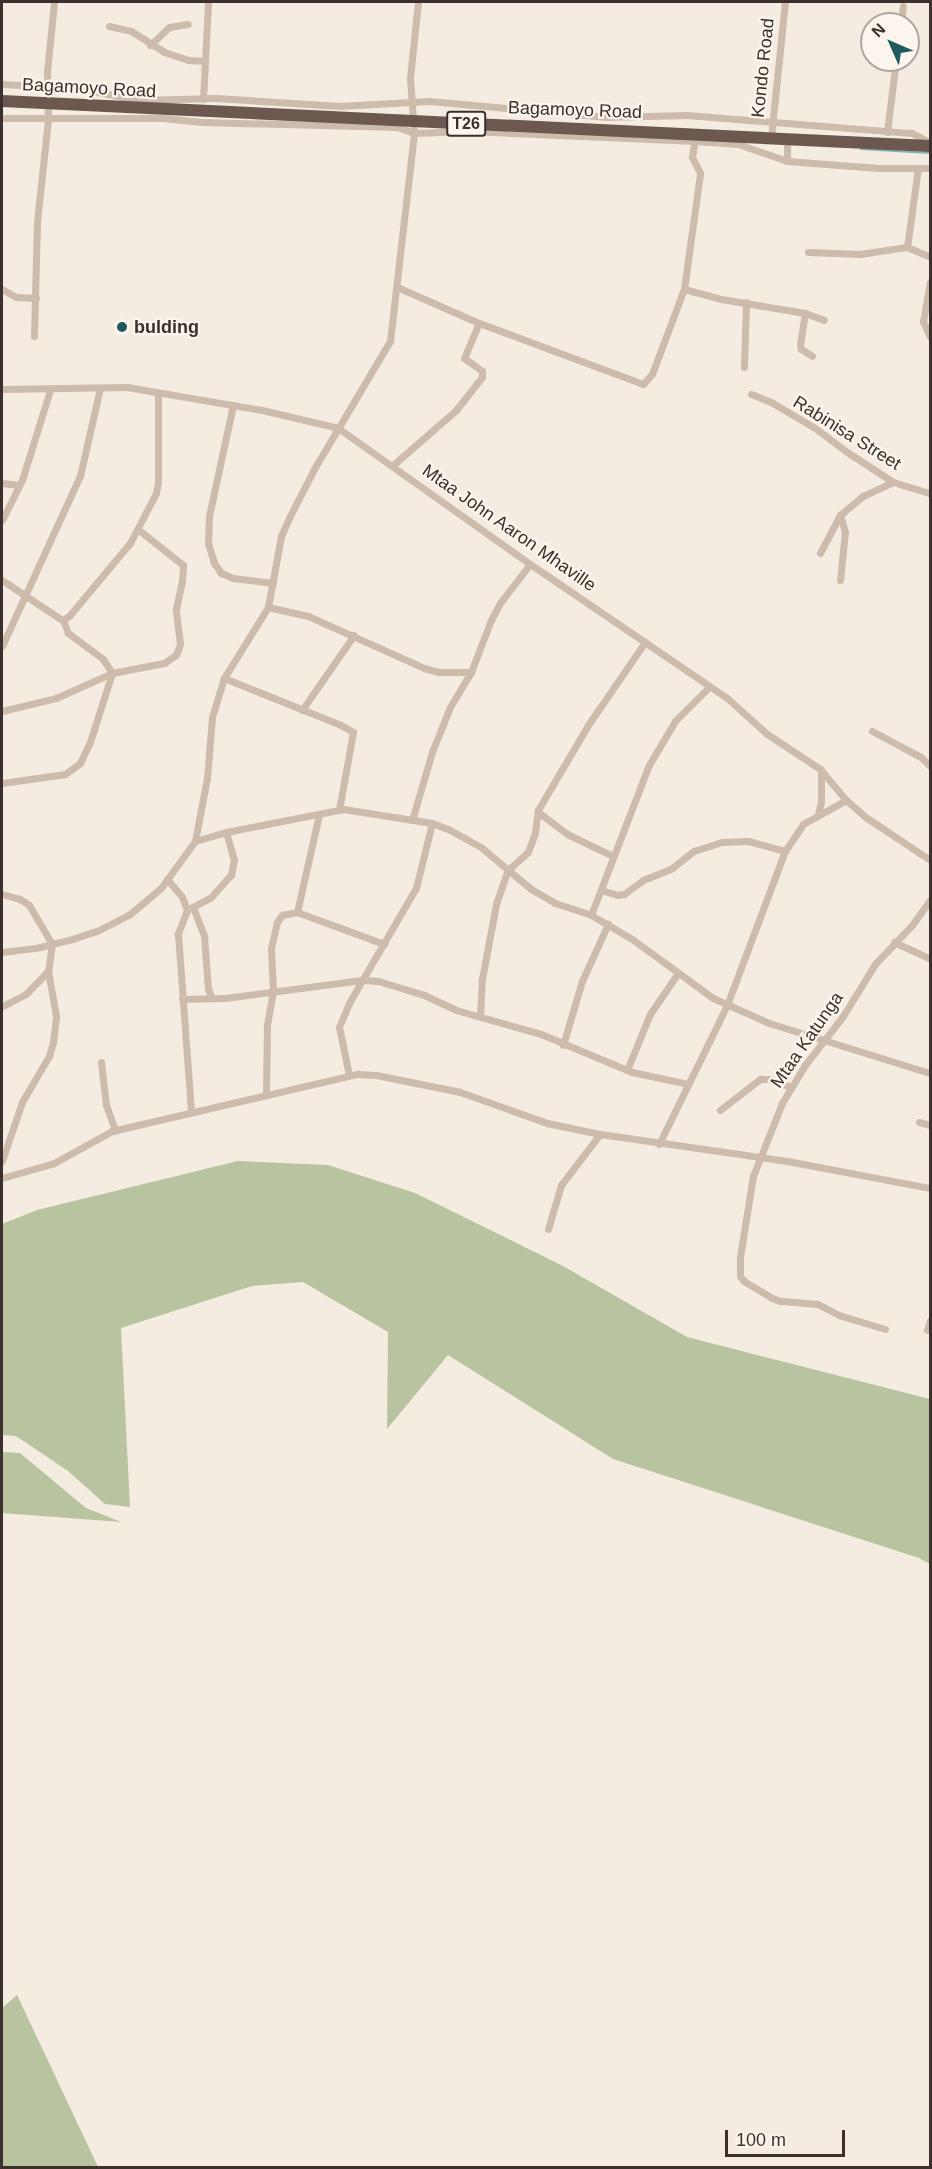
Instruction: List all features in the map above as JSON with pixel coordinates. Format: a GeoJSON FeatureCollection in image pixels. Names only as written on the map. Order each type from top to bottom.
{"type":"FeatureCollection","features":[{"type":"Feature","properties":{"kind":"highway","name":"Bagamoyo Road"},"geometry":{"type":"LineString","coordinates":[[2,101],[413,128],[695,137],[771,137],[930,144]]}},
{"type":"Feature","properties":{"kind":"street"},"geometry":{"type":"LineString","coordinates":[[34,336],[37,222],[48,119],[47,86],[54,2]]}},
{"type":"Feature","properties":{"kind":"street"},"geometry":{"type":"LineString","coordinates":[[203,99],[208,2]]}},
{"type":"Feature","properties":{"kind":"street"},"geometry":{"type":"LineString","coordinates":[[2,952],[52,944],[97,931],[130,914],[161,888],[195,841],[207,778],[212,717],[224,678],[268,607],[281,537],[314,469],[390,341],[398,288],[413,128],[412,43],[418,2]]}},
{"type":"Feature","properties":{"kind":"street","name":"Kondo Road"},"geometry":{"type":"LineString","coordinates":[[771,137],[785,2]]}},
{"type":"Feature","properties":{"kind":"street"},"geometry":{"type":"LineString","coordinates":[[902,12],[903,6]]}},
{"type":"Feature","properties":{"kind":"street"},"geometry":{"type":"LineString","coordinates":[[150,45],[169,27],[180,23],[188,24]]}},
{"type":"Feature","properties":{"kind":"street"},"geometry":{"type":"LineString","coordinates":[[109,26],[126,29],[150,45],[179,57],[205,61]]}},
{"type":"Feature","properties":{"kind":"street"},"geometry":{"type":"LineString","coordinates":[[888,132],[895,72]]}},
{"type":"Feature","properties":{"kind":"street"},"geometry":{"type":"LineString","coordinates":[[2,84],[47,86],[139,100],[267,99],[340,106],[412,102],[607,117],[687,115],[912,133],[930,144]]}},
{"type":"Feature","properties":{"kind":"street"},"geometry":{"type":"LineString","coordinates":[[2,118],[163,118],[202,122],[413,128]]}},
{"type":"Feature","properties":{"kind":"street"},"geometry":{"type":"LineString","coordinates":[[398,288],[479,323],[639,385],[647,381],[652,374],[684,289],[700,173],[692,157],[695,137],[738,144],[786,161],[879,168],[930,168]]}},
{"type":"Feature","properties":{"kind":"street"},"geometry":{"type":"LineString","coordinates":[[786,161],[788,138]]}},
{"type":"Feature","properties":{"kind":"street"},"geometry":{"type":"LineString","coordinates":[[907,247],[918,168]]}},
{"type":"Feature","properties":{"kind":"street"},"geometry":{"type":"LineString","coordinates":[[808,252],[860,254],[907,247],[930,257]]}},
{"type":"Feature","properties":{"kind":"street"},"geometry":{"type":"LineString","coordinates":[[930,282],[923,321],[930,337]]}},
{"type":"Feature","properties":{"kind":"street"},"geometry":{"type":"LineString","coordinates":[[2,289],[16,297],[36,298]]}},
{"type":"Feature","properties":{"kind":"street"},"geometry":{"type":"LineString","coordinates":[[684,289],[721,299],[805,313],[824,320]]}},
{"type":"Feature","properties":{"kind":"street"},"geometry":{"type":"LineString","coordinates":[[744,367],[746,302]]}},
{"type":"Feature","properties":{"kind":"street"},"geometry":{"type":"LineString","coordinates":[[805,313],[800,344],[801,349],[812,356]]}},
{"type":"Feature","properties":{"kind":"street"},"geometry":{"type":"LineString","coordinates":[[393,465],[456,410],[482,377],[482,371],[464,358],[479,323]]}},
{"type":"Feature","properties":{"kind":"street","name":"Mtaa John Aaron Mhaville"},"geometry":{"type":"LineString","coordinates":[[2,389],[126,387],[302,418],[338,428],[530,564],[710,686],[767,734],[820,769],[846,800],[867,818],[930,860]]}},
{"type":"Feature","properties":{"kind":"street"},"geometry":{"type":"LineString","coordinates":[[2,646],[80,476],[100,388]]}},
{"type":"Feature","properties":{"kind":"street"},"geometry":{"type":"LineString","coordinates":[[2,520],[19,485],[50,390]]}},
{"type":"Feature","properties":{"kind":"street"},"geometry":{"type":"LineString","coordinates":[[63,620],[69,616],[139,530],[158,482],[158,394]]}},
{"type":"Feature","properties":{"kind":"street","name":"Rabinisa Street"},"geometry":{"type":"LineString","coordinates":[[751,394],[771,402],[815,428],[893,482],[930,493]]}},
{"type":"Feature","properties":{"kind":"street"},"geometry":{"type":"LineString","coordinates":[[232,405],[209,516],[208,543],[214,563],[221,573],[233,578],[273,583]]}},
{"type":"Feature","properties":{"kind":"street"},"geometry":{"type":"LineString","coordinates":[[820,553],[840,515],[863,496],[893,482]]}},
{"type":"Feature","properties":{"kind":"street"},"geometry":{"type":"LineString","coordinates":[[2,483],[19,485]]}},
{"type":"Feature","properties":{"kind":"street"},"geometry":{"type":"LineString","coordinates":[[840,515],[844,532],[840,580]]}},
{"type":"Feature","properties":{"kind":"street"},"geometry":{"type":"LineString","coordinates":[[2,711],[56,698],[112,673],[164,663],[176,655],[180,644],[176,609],[183,565],[139,530]]}},
{"type":"Feature","properties":{"kind":"street"},"geometry":{"type":"LineString","coordinates":[[412,820],[438,734],[450,707],[471,672],[500,603],[530,564]]}},
{"type":"Feature","properties":{"kind":"street"},"geometry":{"type":"LineString","coordinates":[[2,580],[63,620],[68,633],[103,660],[112,673]]}},
{"type":"Feature","properties":{"kind":"street"},"geometry":{"type":"LineString","coordinates":[[268,607],[308,616],[424,668],[439,672],[471,672]]}},
{"type":"Feature","properties":{"kind":"street"},"geometry":{"type":"LineString","coordinates":[[302,710],[354,635]]}},
{"type":"Feature","properties":{"kind":"street"},"geometry":{"type":"LineString","coordinates":[[480,1016],[482,979],[496,904],[508,870],[524,858],[531,847],[538,812],[583,733],[645,642]]}},
{"type":"Feature","properties":{"kind":"street"},"geometry":{"type":"LineString","coordinates":[[2,783],[59,776],[76,768],[90,742],[112,673]]}},
{"type":"Feature","properties":{"kind":"street"},"geometry":{"type":"LineString","coordinates":[[224,678],[341,724],[353,732],[339,810]]}},
{"type":"Feature","properties":{"kind":"street"},"geometry":{"type":"LineString","coordinates":[[591,915],[654,756],[675,721],[710,686]]}},
{"type":"Feature","properties":{"kind":"street"},"geometry":{"type":"LineString","coordinates":[[872,731],[911,751],[930,766]]}},
{"type":"Feature","properties":{"kind":"street"},"geometry":{"type":"LineString","coordinates":[[818,814],[821,802],[820,769]]}},
{"type":"Feature","properties":{"kind":"street"},"geometry":{"type":"LineString","coordinates":[[658,1143],[727,1005],[785,851],[803,824],[846,800]]}},
{"type":"Feature","properties":{"kind":"street"},"geometry":{"type":"LineString","coordinates":[[195,841],[226,832],[352,809],[432,824],[450,830],[482,848],[531,889],[555,903],[591,915],[608,924],[645,947],[713,998],[727,1005],[770,1023],[930,1072]]}},
{"type":"Feature","properties":{"kind":"street"},"geometry":{"type":"LineString","coordinates":[[538,812],[567,834],[613,856]]}},
{"type":"Feature","properties":{"kind":"street"},"geometry":{"type":"LineString","coordinates":[[297,912],[319,814]]}},
{"type":"Feature","properties":{"kind":"street"},"geometry":{"type":"LineString","coordinates":[[349,1075],[339,1027],[416,888],[432,824]]}},
{"type":"Feature","properties":{"kind":"street"},"geometry":{"type":"LineString","coordinates":[[191,1112],[178,934],[190,909],[211,897],[231,874],[234,860],[226,832]]}},
{"type":"Feature","properties":{"kind":"street"},"geometry":{"type":"LineString","coordinates":[[601,890],[617,896],[624,894],[643,880],[672,868],[694,851],[722,842],[748,841],[785,851]]}},
{"type":"Feature","properties":{"kind":"street"},"geometry":{"type":"LineString","coordinates":[[167,879],[190,909],[204,936],[208,989],[212,998]]}},
{"type":"Feature","properties":{"kind":"street"},"geometry":{"type":"LineString","coordinates":[[2,894],[20,899],[29,905],[52,944],[48,971],[56,1016],[49,1056],[22,1102],[2,1161]]}},
{"type":"Feature","properties":{"kind":"street","name":"Mtaa Katunga"},"geometry":{"type":"LineString","coordinates":[[885,1329],[839,1315],[817,1304],[780,1301],[744,1281],[740,1276],[743,1228],[753,1176],[782,1103],[791,1087],[805,1065],[826,1041],[875,964],[930,900]]}},
{"type":"Feature","properties":{"kind":"street"},"geometry":{"type":"LineString","coordinates":[[266,1095],[267,1025],[273,991],[270,964],[274,933],[282,915],[297,912],[384,944]]}},
{"type":"Feature","properties":{"kind":"street"},"geometry":{"type":"LineString","coordinates":[[563,1045],[582,981],[608,924]]}},
{"type":"Feature","properties":{"kind":"street"},"geometry":{"type":"LineString","coordinates":[[894,942],[930,959]]}},
{"type":"Feature","properties":{"kind":"street"},"geometry":{"type":"LineString","coordinates":[[2,1006],[26,994],[48,971]]}},
{"type":"Feature","properties":{"kind":"street"},"geometry":{"type":"LineString","coordinates":[[627,1070],[650,1014],[678,973]]}},
{"type":"Feature","properties":{"kind":"street"},"geometry":{"type":"LineString","coordinates":[[182,999],[212,998],[363,980],[397,986],[456,1010],[513,1024],[627,1070],[688,1084]]}},
{"type":"Feature","properties":{"kind":"street"},"geometry":{"type":"LineString","coordinates":[[101,1062],[106,1105],[114,1130]]}},
{"type":"Feature","properties":{"kind":"street"},"geometry":{"type":"LineString","coordinates":[[2,1178],[54,1163],[114,1130],[349,1075],[376,1075],[460,1092],[546,1123],[658,1143],[760,1156],[930,1188]]}},
{"type":"Feature","properties":{"kind":"street"},"geometry":{"type":"LineString","coordinates":[[720,1110],[760,1078],[791,1087]]}},
{"type":"Feature","properties":{"kind":"street"},"geometry":{"type":"LineString","coordinates":[[919,1122],[930,1125]]}},
{"type":"Feature","properties":{"kind":"street"},"geometry":{"type":"LineString","coordinates":[[548,1229],[561,1185],[600,1134]]}},
{"type":"Feature","properties":{"kind":"street"},"geometry":{"type":"LineString","coordinates":[[927,1330],[930,1320]]}},
{"type":"Feature","properties":{"kind":"green space"},"geometry":{"type":"Polygon","coordinates":[[[238,1161],[328,1165],[415,1193],[563,1266],[687,1337],[930,1399],[930,1564],[919,1558],[613,1459],[448,1355],[387,1429],[388,1332],[303,1282],[252,1286],[121,1328],[130,1507],[105,1504],[68,1471],[16,1436],[2,1435],[2,1224],[37,1210],[238,1161]]]}},
{"type":"Feature","properties":{"kind":"green space"},"geometry":{"type":"Polygon","coordinates":[[[2,1452],[20,1453],[86,1508],[121,1522],[2,1513],[2,1452]]]}},
{"type":"Feature","properties":{"kind":"green space"},"geometry":{"type":"Polygon","coordinates":[[[17,1995],[98,2167],[2,2167],[2,2008],[17,1995]]]}},
{"type":"Feature","properties":{"kind":"waterway"},"geometry":{"type":"LineString","coordinates":[[861,149],[930,153]]}},
{"type":"Feature","properties":{"kind":"place","name":"bulding"},"geometry":{"type":"Point","coordinates":[122,327]}}]}
